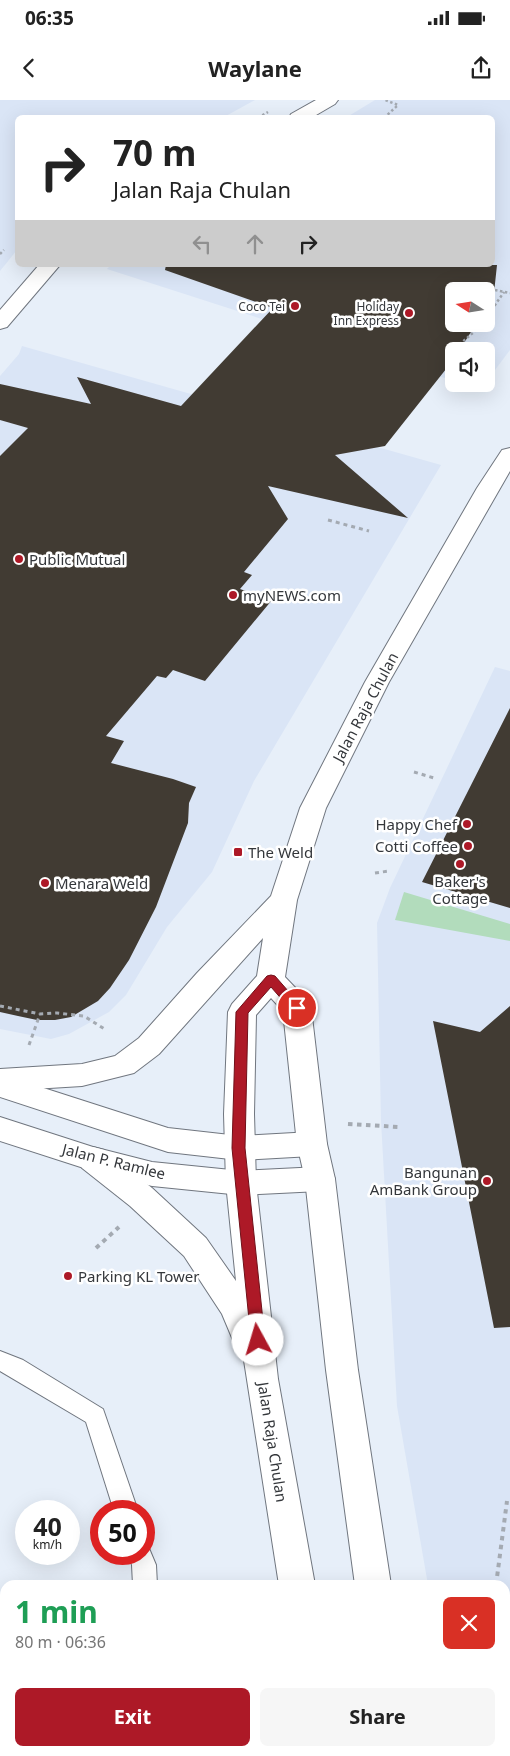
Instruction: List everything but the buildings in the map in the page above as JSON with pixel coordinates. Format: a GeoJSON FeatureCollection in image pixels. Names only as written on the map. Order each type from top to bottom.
{"type":"FeatureCollection","features":[{"type":"Feature","properties":{"kind":"main road"},"geometry":{"type":"LineString","coordinates":[[302,115],[329,100]]}},
{"type":"Feature","properties":{"kind":"main road"},"geometry":{"type":"LineString","coordinates":[[0,323],[48,267]]}},
{"type":"Feature","properties":{"kind":"main road","name":"Jalan Raja Chulan"},"geometry":{"type":"LineString","coordinates":[[296,1580],[262,1379],[241,1183],[239,1148],[242,1012],[271,980],[284,900],[314,808],[353,726],[488,488],[510,455]]}},
{"type":"Feature","properties":{"kind":"main road"},"geometry":{"type":"LineString","coordinates":[[0,1080],[82,1075],[124,1065],[149,1046],[207,980],[284,900]]}},
{"type":"Feature","properties":{"kind":"main road"},"geometry":{"type":"LineString","coordinates":[[271,980],[297,1008],[312,1144],[320,1178],[342,1370],[372,1580]]}},
{"type":"Feature","properties":{"kind":"main road"},"geometry":{"type":"LineString","coordinates":[[0,1085],[168,1140],[239,1148],[312,1144]]}},
{"type":"Feature","properties":{"kind":"main road","name":"Jalan P. Ramlee"},"geometry":{"type":"LineString","coordinates":[[0,1130],[93,1159],[152,1174],[241,1183],[320,1178]]}},
{"type":"Feature","properties":{"kind":"main road"},"geometry":{"type":"LineString","coordinates":[[93,1159],[141,1197],[195,1247],[236,1308],[262,1379]]}},
{"type":"Feature","properties":{"kind":"lane"},"geometry":{"type":"LineString","coordinates":[[0,1362],[15,1367],[95,1416],[122,1500]]}},
{"type":"Feature","properties":{"kind":"lane"},"geometry":{"type":"LineString","coordinates":[[144,1565],[145,1580]]}},
{"type":"Feature","properties":{"kind":"path"},"geometry":{"type":"LineString","coordinates":[[385,100],[398,105],[387,115]]}},
{"type":"Feature","properties":{"kind":"path"},"geometry":{"type":"LineString","coordinates":[[0,254],[4,250]]}},
{"type":"Feature","properties":{"kind":"path"},"geometry":{"type":"LineString","coordinates":[[495,290],[510,293]]}},
{"type":"Feature","properties":{"kind":"path"},"geometry":{"type":"LineString","coordinates":[[495,305],[504,292]]}},
{"type":"Feature","properties":{"kind":"path"},"geometry":{"type":"LineString","coordinates":[[462,342],[474,332]]}},
{"type":"Feature","properties":{"kind":"path"},"geometry":{"type":"LineString","coordinates":[[328,520],[369,531]]}},
{"type":"Feature","properties":{"kind":"path"},"geometry":{"type":"LineString","coordinates":[[414,772],[434,778]]}},
{"type":"Feature","properties":{"kind":"path"},"geometry":{"type":"LineString","coordinates":[[375,873],[390,872]]}},
{"type":"Feature","properties":{"kind":"path"},"geometry":{"type":"LineString","coordinates":[[0,1006],[40,1014],[57,1013],[84,1016],[106,1030]]}},
{"type":"Feature","properties":{"kind":"path"},"geometry":{"type":"LineString","coordinates":[[28,1048],[40,1014]]}},
{"type":"Feature","properties":{"kind":"path"},"geometry":{"type":"LineString","coordinates":[[96,1248],[123,1222]]}},
{"type":"Feature","properties":{"kind":"path"},"geometry":{"type":"LineString","coordinates":[[497,1580],[507,1501]]}},
{"type":"Feature","properties":{"kind":"shaded area"},"geometry":{"type":"Polygon","coordinates":[[[0,100],[255,100],[228,115],[15,115],[15,252],[0,271],[0,100]]]}},
{"type":"Feature","properties":{"kind":"shaded area"},"geometry":{"type":"Polygon","coordinates":[[[375,100],[510,100],[510,350],[495,370],[495,342],[445,342],[445,378],[107,269],[109,267],[495,267],[495,115],[350,115],[375,100]]]}},
{"type":"Feature","properties":{"kind":"shaded area"},"geometry":{"type":"Polygon","coordinates":[[[22,346],[441,465],[254,781],[212,872],[167,927],[126,995],[109,1012],[69,1034],[51,1039],[0,1029],[0,376],[19,354],[22,346]]]}},
{"type":"Feature","properties":{"kind":"shaded area"},"geometry":{"type":"Polygon","coordinates":[[[495,667],[510,671],[510,1580],[427,1580],[397,1406],[381,1121],[377,923],[390,888],[495,667]]]}},
{"type":"Feature","properties":{"kind":"green space"},"geometry":{"type":"Polygon","coordinates":[[[404,892],[510,924],[510,941],[395,920],[404,892]]]}},
{"type":"Feature","properties":{"kind":"place","name":"Coco Tei"},"geometry":{"type":"Point","coordinates":[295,306]}},
{"type":"Feature","properties":{"kind":"place","name":"Holiday Inn Express"},"geometry":{"type":"Point","coordinates":[409,313]}},
{"type":"Feature","properties":{"kind":"place","name":"Public Mutual"},"geometry":{"type":"Point","coordinates":[19,559]}},
{"type":"Feature","properties":{"kind":"place","name":"myNEWS.com"},"geometry":{"type":"Point","coordinates":[233,595]}},
{"type":"Feature","properties":{"kind":"place","name":"Happy Chef"},"geometry":{"type":"Point","coordinates":[467,824]}},
{"type":"Feature","properties":{"kind":"place","name":"Cotti Coffee"},"geometry":{"type":"Point","coordinates":[468,846]}},
{"type":"Feature","properties":{"kind":"place","name":"The Weld"},"geometry":{"type":"Point","coordinates":[238,852]}},
{"type":"Feature","properties":{"kind":"place","name":"Baker's Cottage"},"geometry":{"type":"Point","coordinates":[460,864]}},
{"type":"Feature","properties":{"kind":"place","name":"Menara Weld"},"geometry":{"type":"Point","coordinates":[45,883]}},
{"type":"Feature","properties":{"kind":"place","name":"Bangunan AmBank Group"},"geometry":{"type":"Point","coordinates":[487,1181]}},
{"type":"Feature","properties":{"kind":"place","name":"Parking KL Tower"},"geometry":{"type":"Point","coordinates":[68,1276]}},
{"type":"Feature","properties":{"kind":"route"},"geometry":{"type":"LineString","coordinates":[[258,1340],[239,1148],[238,1114],[242,1012],[271,980],[297,1008]]}}]}
